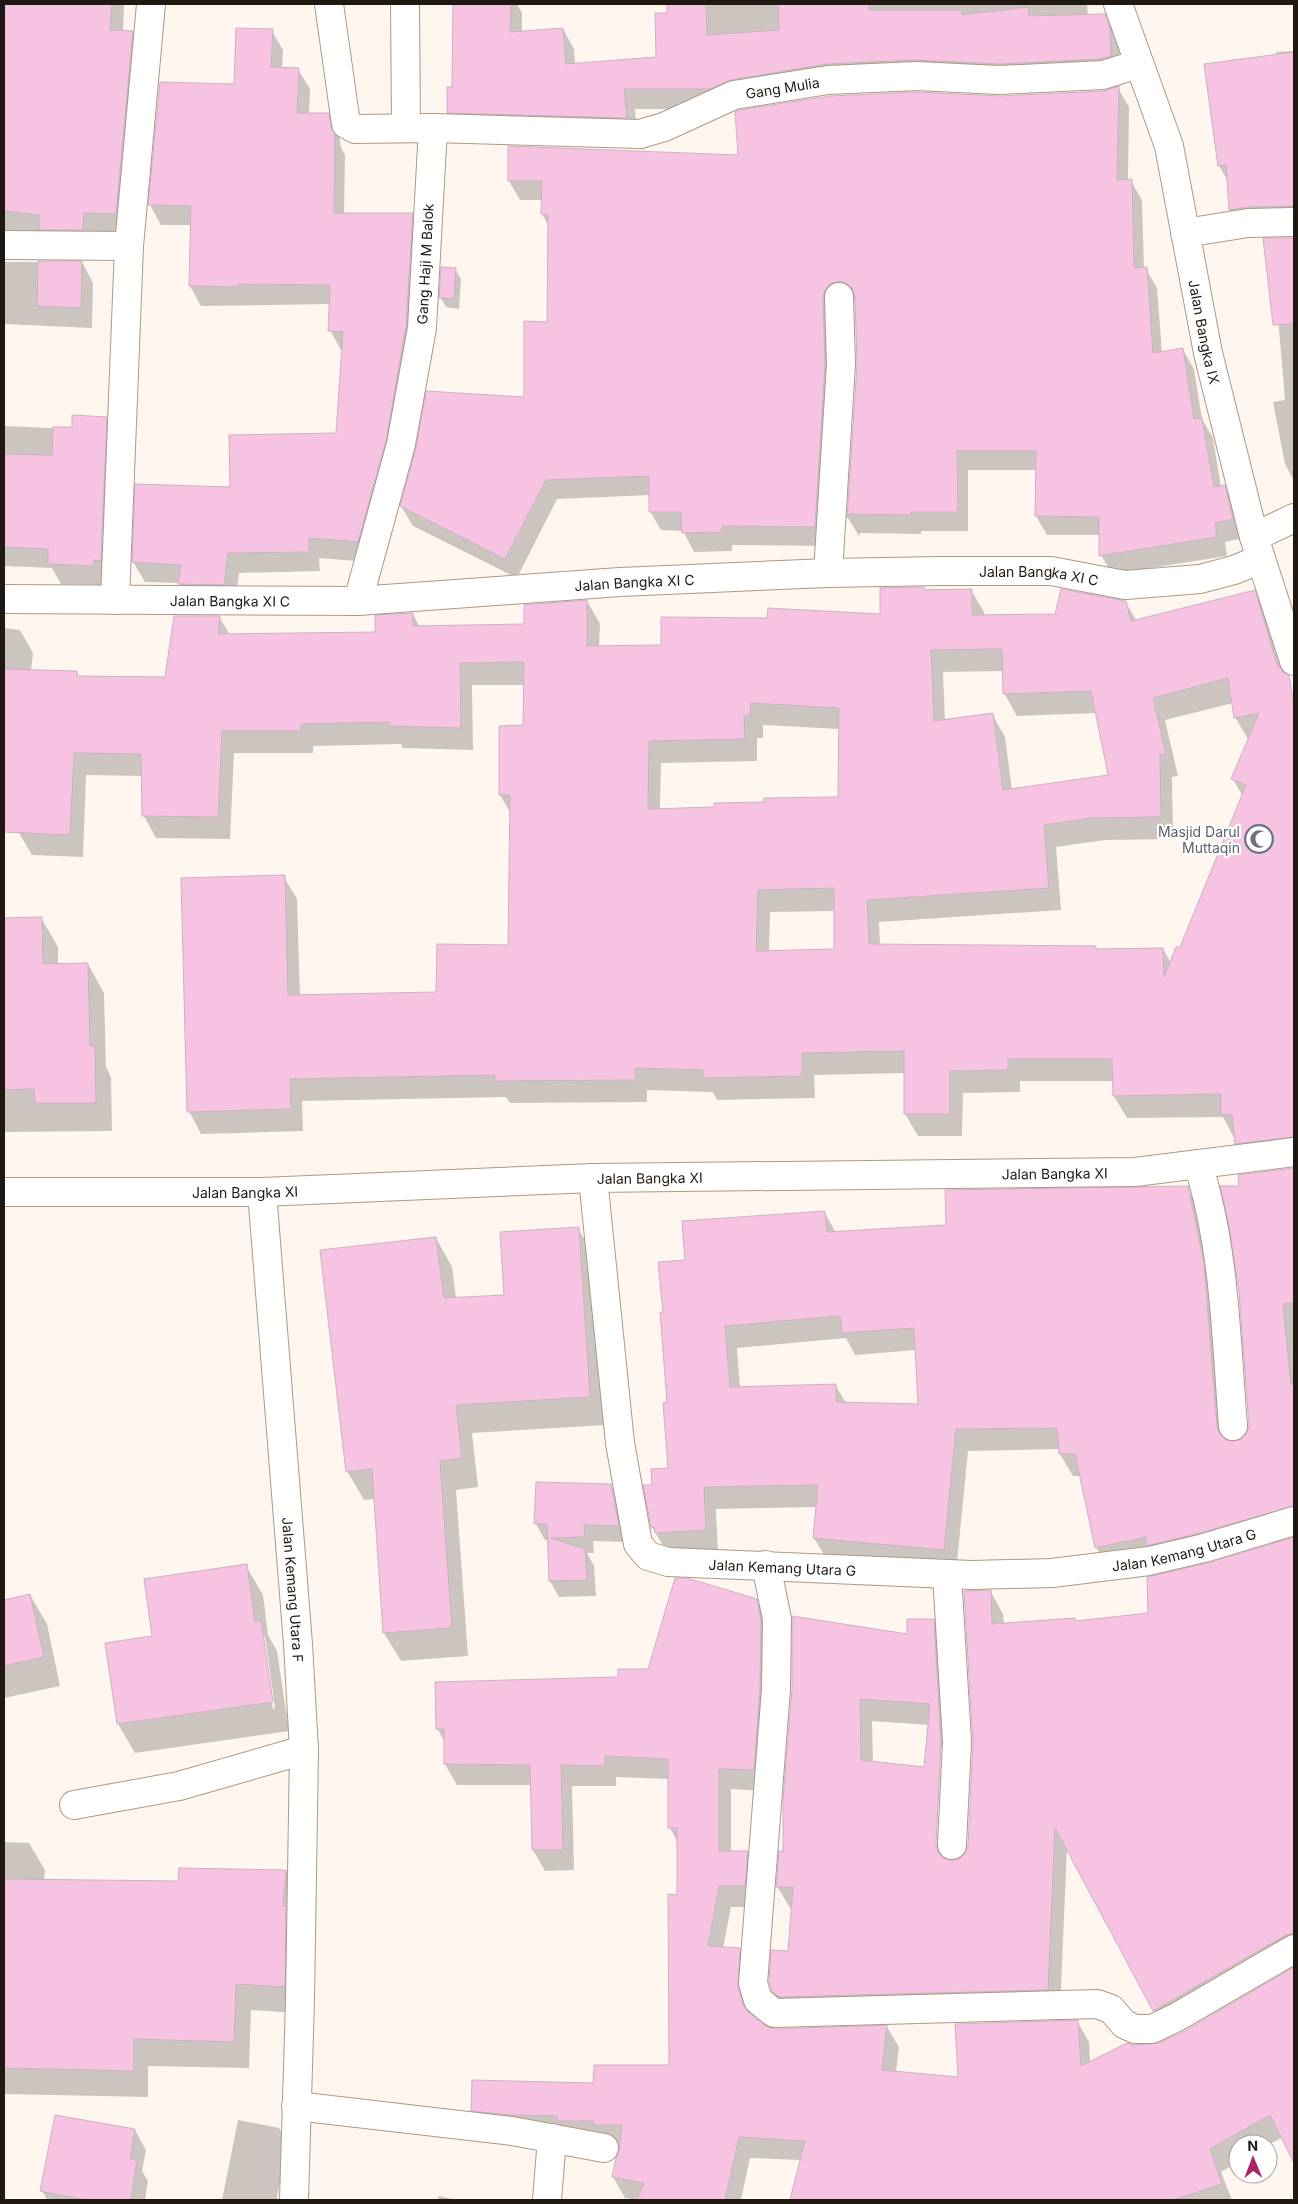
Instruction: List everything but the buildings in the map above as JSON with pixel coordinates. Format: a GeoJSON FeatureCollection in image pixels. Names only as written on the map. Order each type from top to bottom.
{"type":"FeatureCollection","features":[{"type":"Feature","properties":{"kind":"street"},"geometry":{"type":"LineString","coordinates":[[115,600],[129,246],[151,4]]}},
{"type":"Feature","properties":{"kind":"street"},"geometry":{"type":"LineString","coordinates":[[329,4],[346,124],[355,129],[433,128]]}},
{"type":"Feature","properties":{"kind":"street"},"geometry":{"type":"LineString","coordinates":[[405,4],[406,127]]}},
{"type":"Feature","properties":{"kind":"street","name":"Jalan Bangka IX"},"geometry":{"type":"LineString","coordinates":[[1118,4],[1168,146],[1208,353],[1257,548],[1294,661]]}},
{"type":"Feature","properties":{"kind":"street","name":"Gang Mulia"},"geometry":{"type":"LineString","coordinates":[[433,128],[640,134],[664,127],[734,95],[828,80],[916,76],[999,80],[1103,74],[1138,64]]}},
{"type":"Feature","properties":{"kind":"street","name":"Gang Haji M Balok"},"geometry":{"type":"LineString","coordinates":[[358,602],[401,444],[422,328],[433,128]]}},
{"type":"Feature","properties":{"kind":"street"},"geometry":{"type":"LineString","coordinates":[[1185,233],[1248,223],[1294,222]]}},
{"type":"Feature","properties":{"kind":"street"},"geometry":{"type":"LineString","coordinates":[[4,245],[129,246]]}},
{"type":"Feature","properties":{"kind":"street"},"geometry":{"type":"LineString","coordinates":[[828,573],[841,364],[839,297]]}},
{"type":"Feature","properties":{"kind":"street","name":"Jalan Bangka XI C"},"geometry":{"type":"LineString","coordinates":[[4,599],[358,602],[620,582],[828,573],[1051,572],[1125,585],[1200,579],[1234,570],[1257,548],[1294,518]]}},
{"type":"Feature","properties":{"kind":"street","name":"Jalan Bangka XI"},"geometry":{"type":"LineString","coordinates":[[4,1192],[262,1192],[593,1178],[1135,1172],[1294,1152]]}},
{"type":"Feature","properties":{"kind":"street"},"geometry":{"type":"LineString","coordinates":[[1198,1164],[1210,1202],[1221,1272],[1233,1426]]}},
{"type":"Feature","properties":{"kind":"street","name":"Jalan Kemang Utara G"},"geometry":{"type":"LineString","coordinates":[[593,1178],[620,1443],[638,1544],[648,1556],[668,1562],[947,1574],[1052,1574],[1149,1561],[1204,1548],[1294,1521]]}},
{"type":"Feature","properties":{"kind":"street","name":"Jalan Kemang Utara F"},"geometry":{"type":"LineString","coordinates":[[262,1192],[298,1644],[304,1750],[300,2000],[294,2200]]}},
{"type":"Feature","properties":{"kind":"street"},"geometry":{"type":"LineString","coordinates":[[766,1565],[778,1619],[776,1689],[753,1983],[758,2000],[774,2013],[1097,2004],[1111,2010],[1124,2024],[1135,2029],[1152,2029],[1177,2017],[1294,1949]]}},
{"type":"Feature","properties":{"kind":"street"},"geometry":{"type":"LineString","coordinates":[[947,1574],[958,1742],[952,1845]]}},
{"type":"Feature","properties":{"kind":"street"},"geometry":{"type":"LineString","coordinates":[[74,1805],[179,1786],[304,1750]]}},
{"type":"Feature","properties":{"kind":"street"},"geometry":{"type":"LineString","coordinates":[[296,2106],[512,2131],[604,2148]]}},
{"type":"Feature","properties":{"kind":"street"},"geometry":{"type":"LineString","coordinates":[[547,2200],[552,2138]]}},
{"type":"Feature","properties":{"kind":"place","name":"Masjid Darul Muttaqin"},"geometry":{"type":"Point","coordinates":[1259,839]}}]}
